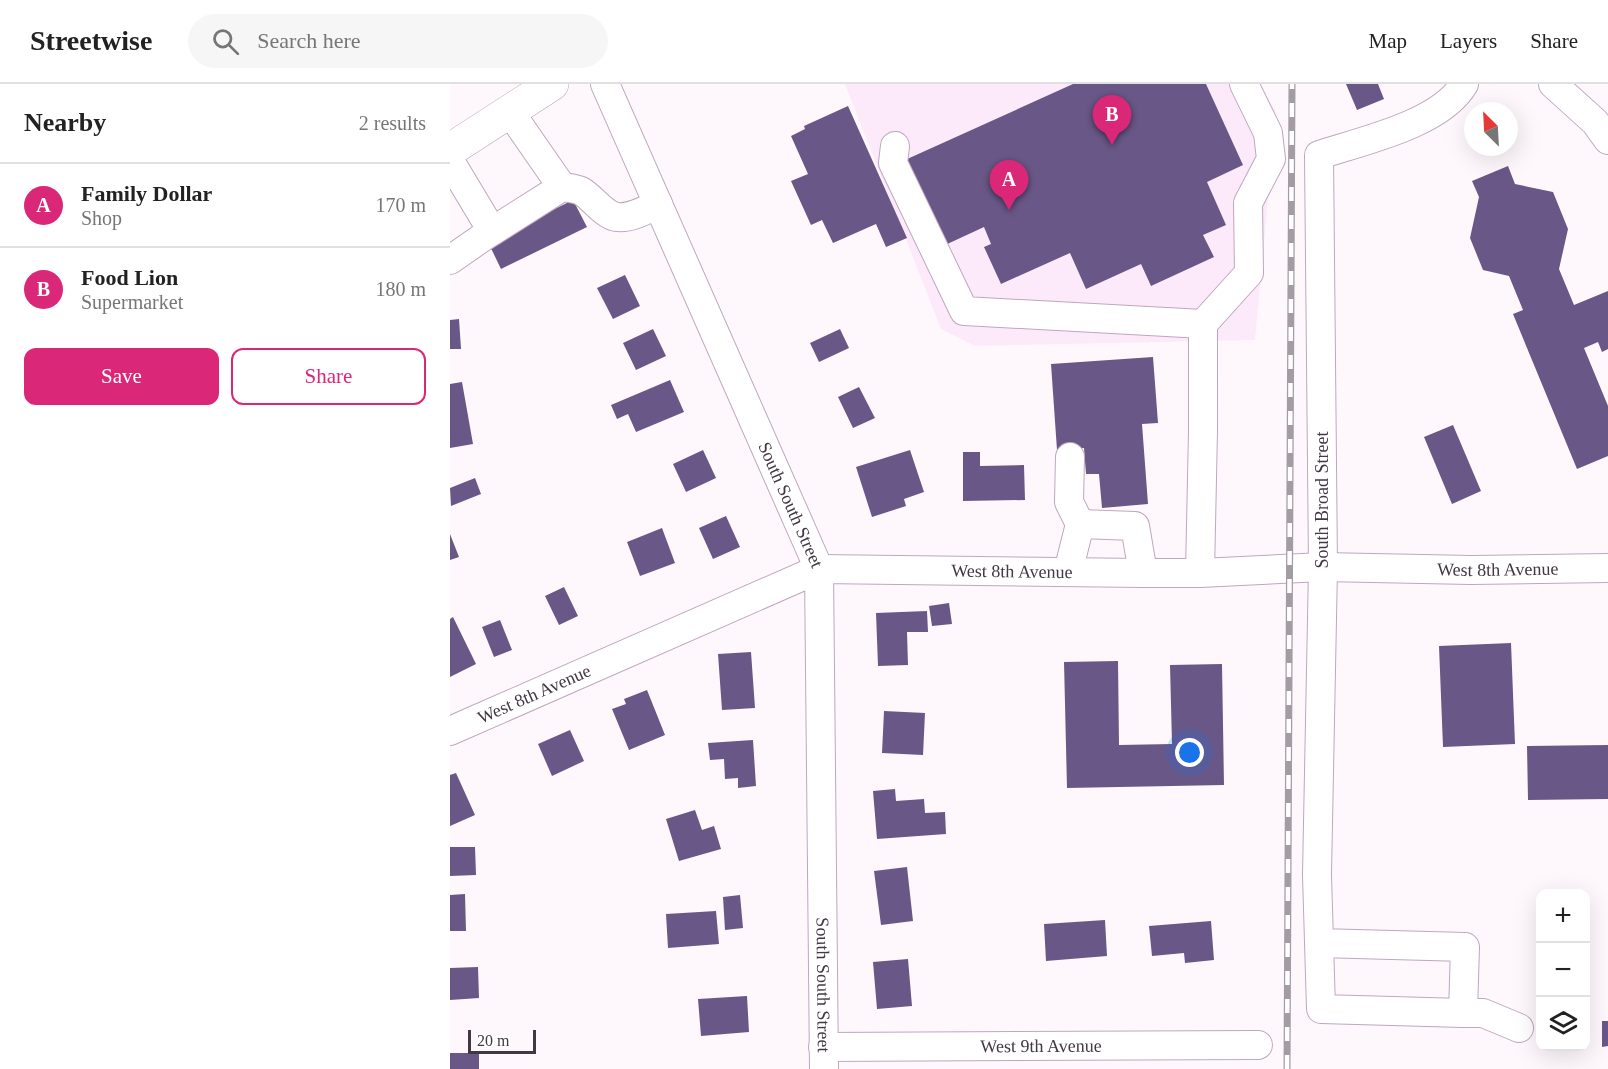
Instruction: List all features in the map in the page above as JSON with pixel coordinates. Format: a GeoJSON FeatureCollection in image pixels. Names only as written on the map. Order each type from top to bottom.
{"type":"FeatureCollection","features":[{"type":"Feature","properties":{"kind":"main road"},"geometry":{"type":"LineString","coordinates":[[450,150],[552,84]]}},
{"type":"Feature","properties":{"kind":"street","name":"South South Street"},"geometry":{"type":"LineString","coordinates":[[605,84],[819,569],[824,1058]]}},
{"type":"Feature","properties":{"kind":"street"},"geometry":{"type":"LineString","coordinates":[[1200,573],[1203,324],[1249,273],[1248,202],[1271,159],[1268,132],[1244,84]]}},
{"type":"Feature","properties":{"kind":"street","name":"South Broad Street"},"geometry":{"type":"LineString","coordinates":[[1463,1013],[1321,1009],[1317,875],[1323,567],[1319,155],[1423,119],[1458,95],[1464,84]]}},
{"type":"Feature","properties":{"kind":"street"},"geometry":{"type":"LineString","coordinates":[[1553,84],[1595,122],[1608,140]]}},
{"type":"Feature","properties":{"kind":"street"},"geometry":{"type":"LineString","coordinates":[[510,112],[562,187]]}},
{"type":"Feature","properties":{"kind":"street"},"geometry":{"type":"LineString","coordinates":[[895,146],[893,163],[964,311],[1203,324]]}},
{"type":"Feature","properties":{"kind":"street"},"geometry":{"type":"LineString","coordinates":[[450,161],[492,231]]}},
{"type":"Feature","properties":{"kind":"street"},"geometry":{"type":"LineString","coordinates":[[450,260],[562,187],[583,192],[605,211],[616,217],[634,215],[658,204]]}},
{"type":"Feature","properties":{"kind":"street"},"geometry":{"type":"LineString","coordinates":[[1068,572],[1080,524],[1069,502],[1070,457]]}},
{"type":"Feature","properties":{"kind":"street"},"geometry":{"type":"LineString","coordinates":[[1080,524],[1135,526],[1143,573]]}},
{"type":"Feature","properties":{"kind":"street","name":"West 8th Avenue"},"geometry":{"type":"LineString","coordinates":[[450,731],[819,569],[1200,573],[1323,567],[1471,570],[1608,568]]}},
{"type":"Feature","properties":{"kind":"street"},"geometry":{"type":"LineString","coordinates":[[1319,943],[1465,947],[1463,1013],[1484,1013],[1519,1028]]}},
{"type":"Feature","properties":{"kind":"street","name":"West 9th Avenue"},"geometry":{"type":"LineString","coordinates":[[824,1058],[1258,1045]]}},
{"type":"Feature","properties":{"kind":"shaded area"},"geometry":{"type":"Polygon","coordinates":[[[845,84],[1259,84],[1276,112],[1255,340],[975,346],[941,329],[845,84]]]}},
{"type":"Feature","properties":{"kind":"building"},"geometry":{"type":"Polygon","coordinates":[[[1073,84],[1206,84],[1243,165],[1207,182],[1226,225],[1203,235],[1214,257],[1151,286],[1141,264],[1086,289],[1070,253],[1001,284],[984,247],[991,244],[984,227],[943,246],[905,160],[1073,84]]]}},
{"type":"Feature","properties":{"kind":"building"},"geometry":{"type":"Polygon","coordinates":[[[1346,84],[1378,84],[1384,99],[1357,110],[1346,84]]]}},
{"type":"Feature","properties":{"kind":"building"},"geometry":{"type":"Polygon","coordinates":[[[848,106],[907,238],[886,247],[876,224],[833,243],[822,220],[811,225],[791,181],[808,174],[791,136],[805,129],[804,126],[848,106]]]}},
{"type":"Feature","properties":{"kind":"building"},"geometry":{"type":"Polygon","coordinates":[[[1508,166],[1515,184],[1553,192],[1568,229],[1559,269],[1574,305],[1608,291],[1608,349],[1602,352],[1598,342],[1584,348],[1608,406],[1608,456],[1577,469],[1513,314],[1523,310],[1509,276],[1483,270],[1470,238],[1479,197],[1472,181],[1508,166]]]}},
{"type":"Feature","properties":{"kind":"building"},"geometry":{"type":"Polygon","coordinates":[[[573,200],[587,227],[501,269],[488,242],[573,200]]]}},
{"type":"Feature","properties":{"kind":"building"},"geometry":{"type":"Polygon","coordinates":[[[625,275],[640,306],[613,319],[597,288],[625,275]]]}},
{"type":"Feature","properties":{"kind":"building"},"geometry":{"type":"Polygon","coordinates":[[[459,319],[461,349],[450,349],[450,320],[459,319]]]}},
{"type":"Feature","properties":{"kind":"building"},"geometry":{"type":"Polygon","coordinates":[[[653,329],[666,356],[636,370],[623,343],[653,329]]]}},
{"type":"Feature","properties":{"kind":"building"},"geometry":{"type":"Polygon","coordinates":[[[840,329],[849,348],[819,362],[810,343],[840,329]]]}},
{"type":"Feature","properties":{"kind":"building"},"geometry":{"type":"Polygon","coordinates":[[[1153,357],[1158,423],[1142,424],[1148,504],[1102,508],[1099,474],[1086,474],[1084,448],[1057,450],[1051,364],[1153,357]]]}},
{"type":"Feature","properties":{"kind":"building"},"geometry":{"type":"Polygon","coordinates":[[[670,380],[684,412],[636,432],[628,414],[617,419],[611,405],[670,380]]]}},
{"type":"Feature","properties":{"kind":"building"},"geometry":{"type":"Polygon","coordinates":[[[462,382],[473,444],[450,448],[450,384],[462,382]]]}},
{"type":"Feature","properties":{"kind":"building"},"geometry":{"type":"Polygon","coordinates":[[[859,387],[875,418],[853,428],[838,397],[859,387]]]}},
{"type":"Feature","properties":{"kind":"building"},"geometry":{"type":"Polygon","coordinates":[[[1453,425],[1481,491],[1452,504],[1424,437],[1453,425]]]}},
{"type":"Feature","properties":{"kind":"building"},"geometry":{"type":"Polygon","coordinates":[[[703,450],[716,478],[686,492],[673,464],[703,450]]]}},
{"type":"Feature","properties":{"kind":"building"},"geometry":{"type":"Polygon","coordinates":[[[910,450],[924,492],[904,499],[906,506],[872,517],[856,467],[910,450]]]}},
{"type":"Feature","properties":{"kind":"building"},"geometry":{"type":"Polygon","coordinates":[[[963,452],[980,452],[980,466],[1024,465],[1025,500],[963,501],[963,452]]]}},
{"type":"Feature","properties":{"kind":"building"},"geometry":{"type":"Polygon","coordinates":[[[475,478],[481,494],[451,506],[450,488],[475,478]]]}},
{"type":"Feature","properties":{"kind":"building"},"geometry":{"type":"Polygon","coordinates":[[[726,516],[740,547],[713,559],[699,528],[726,516]]]}},
{"type":"Feature","properties":{"kind":"building"},"geometry":{"type":"Polygon","coordinates":[[[662,528],[675,563],[640,576],[627,542],[662,528]]]}},
{"type":"Feature","properties":{"kind":"building"},"geometry":{"type":"Polygon","coordinates":[[[450,534],[459,557],[450,560],[450,534]]]}},
{"type":"Feature","properties":{"kind":"building"},"geometry":{"type":"Polygon","coordinates":[[[564,587],[578,616],[559,625],[545,596],[564,587]]]}},
{"type":"Feature","properties":{"kind":"building"},"geometry":{"type":"Polygon","coordinates":[[[949,603],[952,624],[932,626],[929,606],[949,603]]]}},
{"type":"Feature","properties":{"kind":"building"},"geometry":{"type":"Polygon","coordinates":[[[927,611],[928,632],[907,632],[908,665],[878,666],[876,613],[927,611]]]}},
{"type":"Feature","properties":{"kind":"building"},"geometry":{"type":"Polygon","coordinates":[[[453,617],[476,664],[450,677],[450,619],[453,617]]]}},
{"type":"Feature","properties":{"kind":"building"},"geometry":{"type":"Polygon","coordinates":[[[500,620],[512,650],[494,657],[482,627],[500,620]]]}},
{"type":"Feature","properties":{"kind":"building"},"geometry":{"type":"Polygon","coordinates":[[[1511,643],[1515,744],[1443,747],[1439,646],[1511,643]]]}},
{"type":"Feature","properties":{"kind":"building"},"geometry":{"type":"Polygon","coordinates":[[[751,652],[755,708],[722,710],[718,654],[751,652]]]}},
{"type":"Feature","properties":{"kind":"building"},"geometry":{"type":"Polygon","coordinates":[[[1118,661],[1119,745],[1172,744],[1170,665],[1222,664],[1224,785],[1067,788],[1064,662],[1118,661]]]}},
{"type":"Feature","properties":{"kind":"building"},"geometry":{"type":"Polygon","coordinates":[[[647,690],[665,735],[629,750],[612,709],[626,704],[624,699],[647,690]]]}},
{"type":"Feature","properties":{"kind":"building"},"geometry":{"type":"Polygon","coordinates":[[[884,711],[925,713],[923,755],[882,753],[884,711]]]}},
{"type":"Feature","properties":{"kind":"building"},"geometry":{"type":"Polygon","coordinates":[[[570,730],[584,761],[552,776],[538,744],[570,730]]]}},
{"type":"Feature","properties":{"kind":"building"},"geometry":{"type":"Polygon","coordinates":[[[753,740],[756,786],[738,788],[738,778],[725,779],[724,759],[710,760],[708,743],[753,740]]]}},
{"type":"Feature","properties":{"kind":"building"},"geometry":{"type":"Polygon","coordinates":[[[1608,745],[1608,799],[1528,800],[1527,746],[1608,745]]]}},
{"type":"Feature","properties":{"kind":"building"},"geometry":{"type":"Polygon","coordinates":[[[456,773],[475,815],[450,826],[450,775],[456,773]]]}},
{"type":"Feature","properties":{"kind":"building"},"geometry":{"type":"Polygon","coordinates":[[[895,789],[896,801],[924,799],[925,813],[945,812],[946,834],[877,839],[873,791],[895,789]]]}},
{"type":"Feature","properties":{"kind":"building"},"geometry":{"type":"Polygon","coordinates":[[[695,810],[702,830],[714,826],[721,849],[679,861],[666,819],[695,810]]]}},
{"type":"Feature","properties":{"kind":"building"},"geometry":{"type":"Polygon","coordinates":[[[450,847],[475,847],[476,875],[450,876],[450,847]]]}},
{"type":"Feature","properties":{"kind":"building"},"geometry":{"type":"Polygon","coordinates":[[[907,867],[913,921],[881,925],[874,871],[907,867]]]}},
{"type":"Feature","properties":{"kind":"building"},"geometry":{"type":"Polygon","coordinates":[[[465,894],[466,931],[450,931],[450,895],[465,894]]]}},
{"type":"Feature","properties":{"kind":"building"},"geometry":{"type":"Polygon","coordinates":[[[740,895],[743,928],[725,930],[723,897],[740,895]]]}},
{"type":"Feature","properties":{"kind":"building"},"geometry":{"type":"Polygon","coordinates":[[[716,911],[719,944],[668,948],[666,914],[716,911]]]}},
{"type":"Feature","properties":{"kind":"building"},"geometry":{"type":"Polygon","coordinates":[[[1105,920],[1107,956],[1046,961],[1044,924],[1105,920]]]}},
{"type":"Feature","properties":{"kind":"building"},"geometry":{"type":"Polygon","coordinates":[[[1211,921],[1214,960],[1185,963],[1184,953],[1152,956],[1149,926],[1211,921]]]}},
{"type":"Feature","properties":{"kind":"building"},"geometry":{"type":"Polygon","coordinates":[[[908,959],[912,1006],[877,1009],[873,962],[908,959]]]}},
{"type":"Feature","properties":{"kind":"building"},"geometry":{"type":"Polygon","coordinates":[[[478,967],[479,998],[450,1000],[450,968],[478,967]]]}},
{"type":"Feature","properties":{"kind":"building"},"geometry":{"type":"Polygon","coordinates":[[[747,996],[749,1032],[701,1036],[698,999],[747,996]]]}},
{"type":"Feature","properties":{"kind":"building"},"geometry":{"type":"Polygon","coordinates":[[[1602,1021],[1608,1021],[1608,1046],[1602,1047],[1602,1021]]]}},
{"type":"Feature","properties":{"kind":"building"},"geometry":{"type":"Polygon","coordinates":[[[450,1053],[479,1053],[479,1069],[450,1069],[450,1053]]]}},
{"type":"Feature","properties":{"kind":"railway"},"geometry":{"type":"LineString","coordinates":[[1287,1069],[1292,84]]}},
{"type":"Feature","properties":{"kind":"place","name":"Food Lion"},"geometry":{"type":"Point","coordinates":[1112,145]}},
{"type":"Feature","properties":{"kind":"place","name":"Family Dollar"},"geometry":{"type":"Point","coordinates":[1009,210]}}]}
